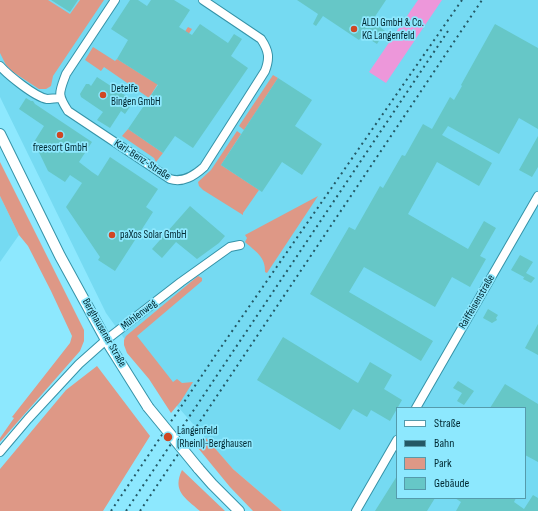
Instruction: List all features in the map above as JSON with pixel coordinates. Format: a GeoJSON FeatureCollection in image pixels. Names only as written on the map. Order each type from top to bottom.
{"type":"FeatureCollection","features":[{"type":"Feature","properties":{"kind":"main road","name":"Berghausener Straße"},"geometry":{"type":"LineString","coordinates":[[0,134],[60,256],[106,340],[148,407],[198,468],[239,511]]}},
{"type":"Feature","properties":{"kind":"street"},"geometry":{"type":"LineString","coordinates":[[0,66],[9,76],[23,86],[46,98],[60,98],[61,87],[66,74],[115,0]]}},
{"type":"Feature","properties":{"kind":"street","name":"Karl-Benz-Straße"},"geometry":{"type":"LineString","coordinates":[[60,98],[68,111],[170,178],[174,180],[187,179],[196,174],[204,167],[265,71],[268,61],[267,48],[261,39],[203,0]]}},
{"type":"Feature","properties":{"kind":"street","name":"Raiffeisenstraße"},"geometry":{"type":"LineString","coordinates":[[417,407],[538,196]]}},
{"type":"Feature","properties":{"kind":"street","name":"Mühlenweg"},"geometry":{"type":"LineString","coordinates":[[0,452],[28,419],[79,364],[106,340],[181,282],[230,247],[240,245]]}},
{"type":"Feature","properties":{"kind":"street"},"geometry":{"type":"LineString","coordinates":[[356,511],[396,442]]}},
{"type":"Feature","properties":{"kind":"shaded area"},"geometry":{"type":"Polygon","coordinates":[[[0,0],[538,0],[538,511],[282,511],[233,469],[154,380],[106,313],[0,97],[0,0]]]}},
{"type":"Feature","properties":{"kind":"shaded area"},"geometry":{"type":"Polygon","coordinates":[[[418,0],[442,0],[386,83],[369,72],[418,0]]]}},
{"type":"Feature","properties":{"kind":"shaded area"},"geometry":{"type":"Polygon","coordinates":[[[0,196],[19,235],[0,262],[0,196]]]}},
{"type":"Feature","properties":{"kind":"green space"},"geometry":{"type":"Polygon","coordinates":[[[0,0],[48,0],[70,14],[80,0],[104,0],[53,76],[51,86],[46,89],[39,89],[13,72],[6,65],[0,53],[0,0]]]}},
{"type":"Feature","properties":{"kind":"green space"},"geometry":{"type":"Polygon","coordinates":[[[188,27],[192,29],[157,80],[159,82],[149,98],[104,67],[101,71],[85,60],[93,47],[115,61],[117,59],[152,81],[188,27]]]}},
{"type":"Feature","properties":{"kind":"green space"},"geometry":{"type":"Polygon","coordinates":[[[273,75],[278,78],[244,130],[239,126],[273,75]]]}},
{"type":"Feature","properties":{"kind":"green space"},"geometry":{"type":"Polygon","coordinates":[[[128,129],[163,153],[156,162],[154,158],[122,136],[128,129]]]}},
{"type":"Feature","properties":{"kind":"green space"},"geometry":{"type":"Polygon","coordinates":[[[237,131],[241,134],[221,165],[259,190],[243,215],[203,190],[199,186],[198,182],[211,170],[237,131]]]}},
{"type":"Feature","properties":{"kind":"green space"},"geometry":{"type":"Polygon","coordinates":[[[0,162],[84,330],[84,341],[80,351],[0,442],[0,438],[14,418],[12,417],[70,343],[72,336],[28,246],[19,235],[0,196],[0,162]]]}},
{"type":"Feature","properties":{"kind":"green space"},"geometry":{"type":"Polygon","coordinates":[[[318,196],[267,273],[265,272],[262,258],[245,242],[247,238],[245,235],[318,196]]]}},
{"type":"Feature","properties":{"kind":"green space"},"geometry":{"type":"Polygon","coordinates":[[[198,276],[202,278],[202,281],[137,336],[173,382],[177,379],[182,383],[193,382],[181,401],[171,413],[149,379],[127,353],[124,340],[126,336],[198,276]]]}},
{"type":"Feature","properties":{"kind":"green space"},"geometry":{"type":"Polygon","coordinates":[[[97,366],[150,436],[103,511],[0,511],[0,469],[66,390],[97,366]]]}},
{"type":"Feature","properties":{"kind":"green space"},"geometry":{"type":"Polygon","coordinates":[[[206,438],[233,469],[282,511],[253,511],[230,487],[198,448],[206,438]]]}},
{"type":"Feature","properties":{"kind":"green space"},"geometry":{"type":"Polygon","coordinates":[[[182,470],[225,511],[200,511],[189,502],[179,489],[178,483],[182,470]]]}},
{"type":"Feature","properties":{"kind":"building"},"geometry":{"type":"Polygon","coordinates":[[[51,0],[78,0],[70,12],[51,0]]]}},
{"type":"Feature","properties":{"kind":"building"},"geometry":{"type":"Polygon","coordinates":[[[130,0],[138,0],[147,6],[151,0],[174,0],[190,10],[179,27],[192,35],[200,24],[228,43],[234,34],[242,39],[231,56],[248,68],[193,148],[175,136],[163,153],[128,129],[158,85],[117,59],[128,40],[111,29],[130,0]]]}},
{"type":"Feature","properties":{"kind":"building","name":"ALDI GmbH & Co. KG Langenfeld"},"geometry":{"type":"Polygon","coordinates":[[[297,0],[386,0],[372,21],[385,31],[377,44],[363,35],[359,40],[323,16],[316,26],[313,24],[318,14],[297,0]]]}},
{"type":"Feature","properties":{"kind":"building"},"geometry":{"type":"Polygon","coordinates":[[[495,24],[538,48],[538,129],[519,118],[499,154],[448,126],[442,135],[492,163],[479,186],[437,162],[408,214],[468,249],[484,221],[496,228],[480,256],[486,259],[470,287],[452,277],[435,307],[364,267],[349,292],[433,341],[421,361],[310,294],[349,227],[355,230],[380,186],[383,188],[402,155],[405,156],[423,124],[432,129],[450,97],[454,100],[495,24]]]}},
{"type":"Feature","properties":{"kind":"building","name":"Detelfe Bingen GmbH"},"geometry":{"type":"Polygon","coordinates":[[[97,77],[134,101],[125,114],[121,111],[110,128],[97,120],[103,112],[81,97],[80,94],[86,84],[91,86],[97,77]]]}},
{"type":"Feature","properties":{"kind":"building"},"geometry":{"type":"Polygon","coordinates":[[[278,78],[312,100],[295,126],[322,144],[302,175],[282,162],[262,192],[221,165],[278,78]]]}},
{"type":"Feature","properties":{"kind":"building","name":"paXos Solar GmbH"},"geometry":{"type":"Polygon","coordinates":[[[26,98],[33,101],[35,104],[92,142],[79,162],[92,172],[98,176],[110,157],[158,189],[146,207],[153,212],[115,271],[98,260],[100,257],[66,207],[82,183],[70,175],[65,182],[48,171],[34,142],[44,126],[19,109],[26,98]]]}},
{"type":"Feature","properties":{"kind":"building"},"geometry":{"type":"Polygon","coordinates":[[[538,136],[538,167],[532,177],[519,170],[538,136]]]}},
{"type":"Feature","properties":{"kind":"building"},"geometry":{"type":"Polygon","coordinates":[[[190,206],[225,236],[219,243],[197,259],[176,242],[162,258],[152,249],[190,206]]]}},
{"type":"Feature","properties":{"kind":"building"},"geometry":{"type":"Polygon","coordinates":[[[520,255],[533,262],[526,273],[535,278],[531,283],[523,279],[525,276],[524,277],[511,270],[520,255]]]}},
{"type":"Feature","properties":{"kind":"building"},"geometry":{"type":"Polygon","coordinates":[[[488,309],[498,315],[496,318],[497,320],[492,323],[483,318],[488,309]]]}},
{"type":"Feature","properties":{"kind":"building"},"geometry":{"type":"Polygon","coordinates":[[[538,324],[538,355],[525,348],[538,324]]]}},
{"type":"Feature","properties":{"kind":"building"},"geometry":{"type":"Polygon","coordinates":[[[283,337],[358,383],[370,362],[392,375],[384,389],[402,400],[398,407],[396,407],[396,410],[390,421],[371,410],[367,417],[353,409],[340,430],[257,380],[283,337]]]}},
{"type":"Feature","properties":{"kind":"building"},"geometry":{"type":"Polygon","coordinates":[[[458,381],[474,391],[464,405],[457,401],[462,393],[453,388],[458,381]]]}},
{"type":"Feature","properties":{"kind":"building"},"geometry":{"type":"Polygon","coordinates":[[[505,384],[538,404],[538,462],[526,456],[526,407],[491,407],[505,384]]]}},
{"type":"Feature","properties":{"kind":"building"},"geometry":{"type":"Polygon","coordinates":[[[396,478],[396,499],[434,499],[427,511],[375,511],[396,478]]]}},
{"type":"Feature","properties":{"kind":"building"},"geometry":{"type":"Polygon","coordinates":[[[533,495],[538,498],[538,511],[456,511],[461,502],[456,499],[516,499],[514,502],[524,509],[533,495]]]}},
{"type":"Feature","properties":{"kind":"railway"},"geometry":{"type":"LineString","coordinates":[[111,511],[219,350],[462,0]]}},
{"type":"Feature","properties":{"kind":"railway"},"geometry":{"type":"LineString","coordinates":[[140,511],[482,0]]}},
{"type":"Feature","properties":{"kind":"railway"},"geometry":{"type":"LineString","coordinates":[[126,511],[448,31]]}},
{"type":"Feature","properties":{"kind":"place","name":"ALDI GmbH & Co. KG Langenfeld"},"geometry":{"type":"Point","coordinates":[354,29]}},
{"type":"Feature","properties":{"kind":"place","name":"Detelfe Bingen GmbH"},"geometry":{"type":"Point","coordinates":[103,95]}},
{"type":"Feature","properties":{"kind":"place","name":"freesort GmbH"},"geometry":{"type":"Point","coordinates":[60,135]}},
{"type":"Feature","properties":{"kind":"place","name":"paXos Solar GmbH"},"geometry":{"type":"Point","coordinates":[112,235]}},
{"type":"Feature","properties":{"kind":"place","name":"Langenfeld (Rheinl)-Berghausen"},"geometry":{"type":"Point","coordinates":[168,437]}}]}
